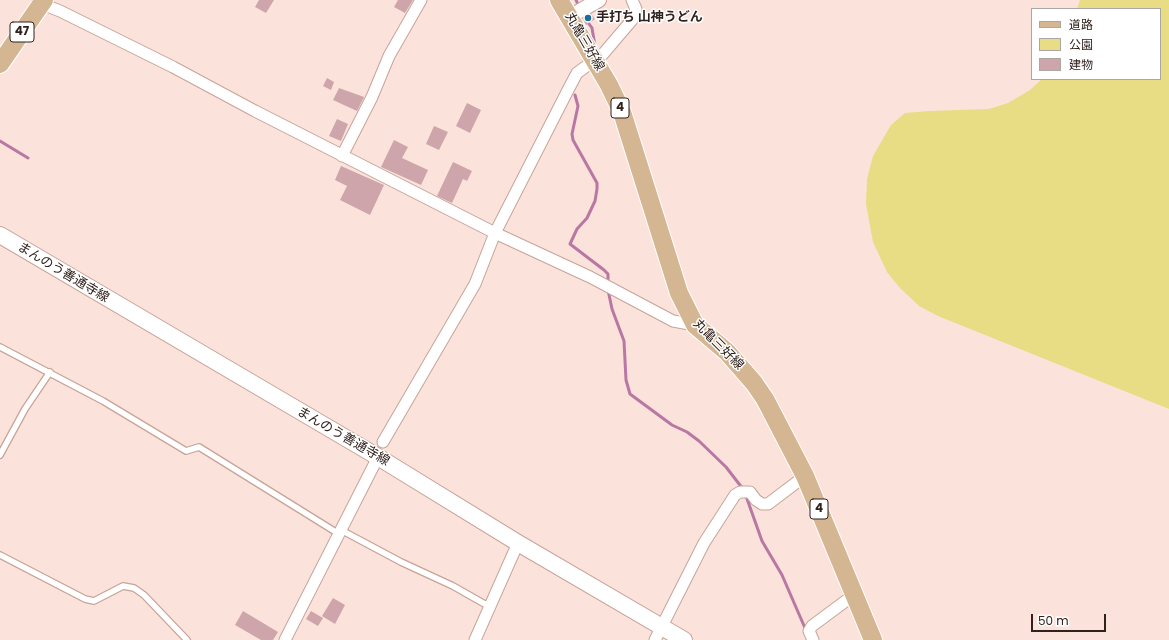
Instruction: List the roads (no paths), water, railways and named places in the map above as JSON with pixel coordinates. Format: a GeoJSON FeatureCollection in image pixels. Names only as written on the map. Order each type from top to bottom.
{"type":"FeatureCollection","features":[{"type":"Feature","properties":{"kind":"main road","name":"丸亀三好線"},"geometry":{"type":"LineString","coordinates":[[559,0],[583,9],[595,61],[622,112],[679,293],[695,325],[727,352],[754,383],[765,399],[805,476],[873,640]]}},
{"type":"Feature","properties":{"kind":"main road","name":"47"},"geometry":{"type":"LineString","coordinates":[[0,64],[41,1]]}},
{"type":"Feature","properties":{"kind":"main road","name":"まんのう善通寺線"},"geometry":{"type":"LineString","coordinates":[[0,235],[380,450],[518,544],[658,633],[684,640]]}},
{"type":"Feature","properties":{"kind":"street"},"geometry":{"type":"LineString","coordinates":[[342,156],[372,98],[389,56],[421,0]]}},
{"type":"Feature","properties":{"kind":"street"},"geometry":{"type":"LineString","coordinates":[[285,640],[380,450],[475,284],[495,233],[577,73],[595,61],[632,20],[636,9],[632,0]]}},
{"type":"Feature","properties":{"kind":"street"},"geometry":{"type":"LineString","coordinates":[[41,1],[173,67],[342,156],[495,233],[602,283],[673,321],[695,325]]}},
{"type":"Feature","properties":{"kind":"street"},"geometry":{"type":"LineString","coordinates":[[658,633],[704,543],[735,495],[740,492],[750,492],[762,504],[768,504],[805,476]]}},
{"type":"Feature","properties":{"kind":"street"},"geometry":{"type":"LineString","coordinates":[[475,640],[518,544]]}},
{"type":"Feature","properties":{"kind":"street"},"geometry":{"type":"LineString","coordinates":[[813,640],[809,631],[812,626],[855,594]]}},
{"type":"Feature","properties":{"kind":"lane"},"geometry":{"type":"LineString","coordinates":[[0,347],[103,401],[186,451],[199,447],[340,532],[453,586],[491,607]]}},
{"type":"Feature","properties":{"kind":"lane"},"geometry":{"type":"LineString","coordinates":[[0,455],[25,409],[50,372]]}},
{"type":"Feature","properties":{"kind":"lane"},"geometry":{"type":"LineString","coordinates":[[0,555],[85,599],[94,601],[123,586],[134,588],[144,595],[187,640]]}},
{"type":"Feature","properties":{"kind":"waterway"},"geometry":{"type":"LineString","coordinates":[[576,0],[579,7]]}},
{"type":"Feature","properties":{"kind":"waterway"},"geometry":{"type":"LineString","coordinates":[[587,21],[592,28],[595,46]]}},
{"type":"Feature","properties":{"kind":"waterway"},"geometry":{"type":"LineString","coordinates":[[575,95],[578,106],[572,134],[573,140],[597,183],[597,189],[595,201],[587,218],[577,229],[570,244],[608,274],[608,283]]}},
{"type":"Feature","properties":{"kind":"waterway"},"geometry":{"type":"LineString","coordinates":[[0,141],[28,158]]}},
{"type":"Feature","properties":{"kind":"waterway"},"geometry":{"type":"LineString","coordinates":[[608,290],[612,309],[624,341],[626,380],[630,394],[672,425],[687,432],[699,441],[726,467],[743,489]]}},
{"type":"Feature","properties":{"kind":"waterway"},"geometry":{"type":"LineString","coordinates":[[746,496],[762,541],[782,575],[805,628]]}},
{"type":"Feature","properties":{"kind":"place","name":"手打ち 山神うどん"},"geometry":{"type":"Point","coordinates":[588,18]}}]}
